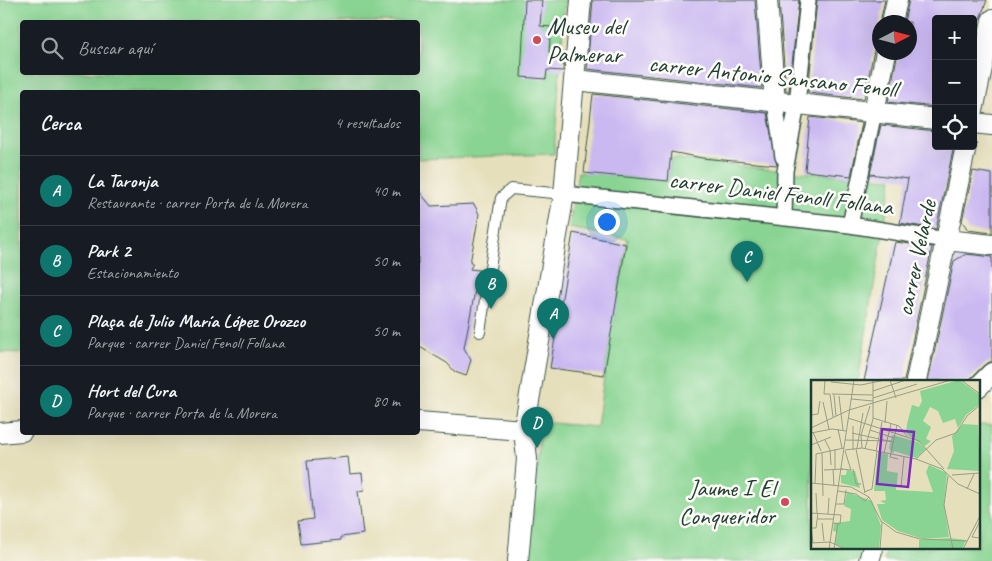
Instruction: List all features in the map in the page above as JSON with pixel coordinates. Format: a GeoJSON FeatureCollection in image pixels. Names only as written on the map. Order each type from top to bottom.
{"type":"FeatureCollection","features":[{"type":"Feature","properties":{"kind":"street"},"geometry":{"type":"LineString","coordinates":[[518,561],[528,459],[524,430],[564,194],[581,0]]}},
{"type":"Feature","properties":{"kind":"street"},"geometry":{"type":"LineString","coordinates":[[767,0],[775,102],[785,171]]}},
{"type":"Feature","properties":{"kind":"street"},"geometry":{"type":"LineString","coordinates":[[784,218],[785,171],[797,104],[808,0]]}},
{"type":"Feature","properties":{"kind":"street"},"geometry":{"type":"LineString","coordinates":[[894,15],[897,0]]}},
{"type":"Feature","properties":{"kind":"street"},"geometry":{"type":"LineString","coordinates":[[974,105],[992,20]]}},
{"type":"Feature","properties":{"kind":"street"},"geometry":{"type":"LineString","coordinates":[[850,225],[884,60]]}},
{"type":"Feature","properties":{"kind":"street","name":"carrer Antonio Sansano Fenoll"},"geometry":{"type":"LineString","coordinates":[[574,80],[932,119]]}},
{"type":"Feature","properties":{"kind":"street"},"geometry":{"type":"LineString","coordinates":[[977,123],[992,125]]}},
{"type":"Feature","properties":{"kind":"street","name":"carrer Velarde"},"geometry":{"type":"LineString","coordinates":[[916,380],[965,150]]}},
{"type":"Feature","properties":{"kind":"street","name":"carrer Daniel Fenoll Follana"},"geometry":{"type":"LineString","coordinates":[[564,194],[850,225],[992,245]]}},
{"type":"Feature","properties":{"kind":"street"},"geometry":{"type":"LineString","coordinates":[[980,385],[992,373]]}},
{"type":"Feature","properties":{"kind":"street"},"geometry":{"type":"LineString","coordinates":[[420,422],[524,430]]}},
{"type":"Feature","properties":{"kind":"street"},"geometry":{"type":"LineString","coordinates":[[0,432],[20,431]]}},
{"type":"Feature","properties":{"kind":"street"},"geometry":{"type":"LineString","coordinates":[[868,561],[873,548]]}},
{"type":"Feature","properties":{"kind":"lane"},"geometry":{"type":"LineString","coordinates":[[480,332],[501,198],[511,189],[564,194]]}},
{"type":"Feature","properties":{"kind":"green space"},"geometry":{"type":"Polygon","coordinates":[[[0,0],[565,0],[554,154],[420,159],[420,90],[20,90],[20,353],[0,352],[0,0]]]}},
{"type":"Feature","properties":{"kind":"green space"},"geometry":{"type":"Polygon","coordinates":[[[671,158],[785,171],[892,179],[858,380],[811,380],[811,548],[865,548],[862,561],[529,561],[541,422],[597,427],[610,334],[628,239],[569,228],[578,172],[668,181],[671,158]]]}},
{"type":"Feature","properties":{"kind":"green space"},"geometry":{"type":"Polygon","coordinates":[[[980,425],[992,425],[992,561],[884,561],[888,548],[980,548],[980,425]]]}},
{"type":"Feature","properties":{"kind":"building","name":"Museu del Palmerar"},"geometry":{"type":"Polygon","coordinates":[[[525,0],[542,0],[540,26],[551,27],[549,52],[564,53],[563,71],[547,70],[546,79],[521,77],[525,0]]]}},
{"type":"Feature","properties":{"kind":"building"},"geometry":{"type":"Polygon","coordinates":[[[593,0],[755,0],[762,88],[587,69],[593,0]]]}},
{"type":"Feature","properties":{"kind":"building"},"geometry":{"type":"Polygon","coordinates":[[[779,0],[799,0],[789,91],[786,91],[779,0]]]}},
{"type":"Feature","properties":{"kind":"building"},"geometry":{"type":"Polygon","coordinates":[[[817,0],[885,0],[882,15],[872,15],[872,60],[864,99],[808,93],[817,0]]]}},
{"type":"Feature","properties":{"kind":"building"},"geometry":{"type":"Polygon","coordinates":[[[909,0],[987,0],[980,19],[977,19],[977,15],[932,15],[932,107],[888,102],[896,60],[917,60],[917,15],[906,15],[909,0]]]}},
{"type":"Feature","properties":{"kind":"building"},"geometry":{"type":"Polygon","coordinates":[[[593,94],[767,113],[777,165],[702,158],[671,152],[668,181],[584,173],[593,94]]]}},
{"type":"Feature","properties":{"kind":"building"},"geometry":{"type":"Polygon","coordinates":[[[810,117],[862,123],[851,176],[805,171],[810,117]]]}},
{"type":"Feature","properties":{"kind":"building"},"geometry":{"type":"Polygon","coordinates":[[[881,125],[932,131],[932,150],[953,150],[936,229],[900,223],[908,179],[870,174],[881,125]]]}},
{"type":"Feature","properties":{"kind":"building"},"geometry":{"type":"Polygon","coordinates":[[[973,171],[992,174],[992,233],[968,230],[962,221],[973,171]]]}},
{"type":"Feature","properties":{"kind":"building"},"geometry":{"type":"Polygon","coordinates":[[[420,192],[431,206],[474,204],[479,214],[470,263],[473,263],[470,269],[479,270],[464,348],[471,360],[466,376],[455,372],[447,363],[420,347],[420,192]]]}},
{"type":"Feature","properties":{"kind":"building"},"geometry":{"type":"Polygon","coordinates":[[[573,233],[626,244],[604,375],[550,368],[573,233]]]}},
{"type":"Feature","properties":{"kind":"building"},"geometry":{"type":"Polygon","coordinates":[[[895,242],[932,247],[904,380],[864,380],[895,242]]]}},
{"type":"Feature","properties":{"kind":"building"},"geometry":{"type":"Polygon","coordinates":[[[966,254],[992,257],[992,361],[984,365],[969,380],[928,380],[954,261],[966,254]]]}},
{"type":"Feature","properties":{"kind":"building"},"geometry":{"type":"Polygon","coordinates":[[[348,457],[350,474],[362,473],[364,490],[358,491],[363,534],[341,537],[341,540],[301,544],[298,521],[313,519],[307,461],[348,457]]]}},
{"type":"Feature","properties":{"kind":"place","name":"Museu del Palmerar"},"geometry":{"type":"Point","coordinates":[537,40]}},
{"type":"Feature","properties":{"kind":"place","name":"Plaça de Julio María López Orozco"},"geometry":{"type":"Point","coordinates":[747,282]}},
{"type":"Feature","properties":{"kind":"place","name":"Park 2"},"geometry":{"type":"Point","coordinates":[491,309]}},
{"type":"Feature","properties":{"kind":"place","name":"La Taronja"},"geometry":{"type":"Point","coordinates":[553,339]}},
{"type":"Feature","properties":{"kind":"place","name":"Hort del Cura"},"geometry":{"type":"Point","coordinates":[537,448]}},
{"type":"Feature","properties":{"kind":"place","name":"Jaume I El Conqueridor"},"geometry":{"type":"Point","coordinates":[785,502]}}]}
